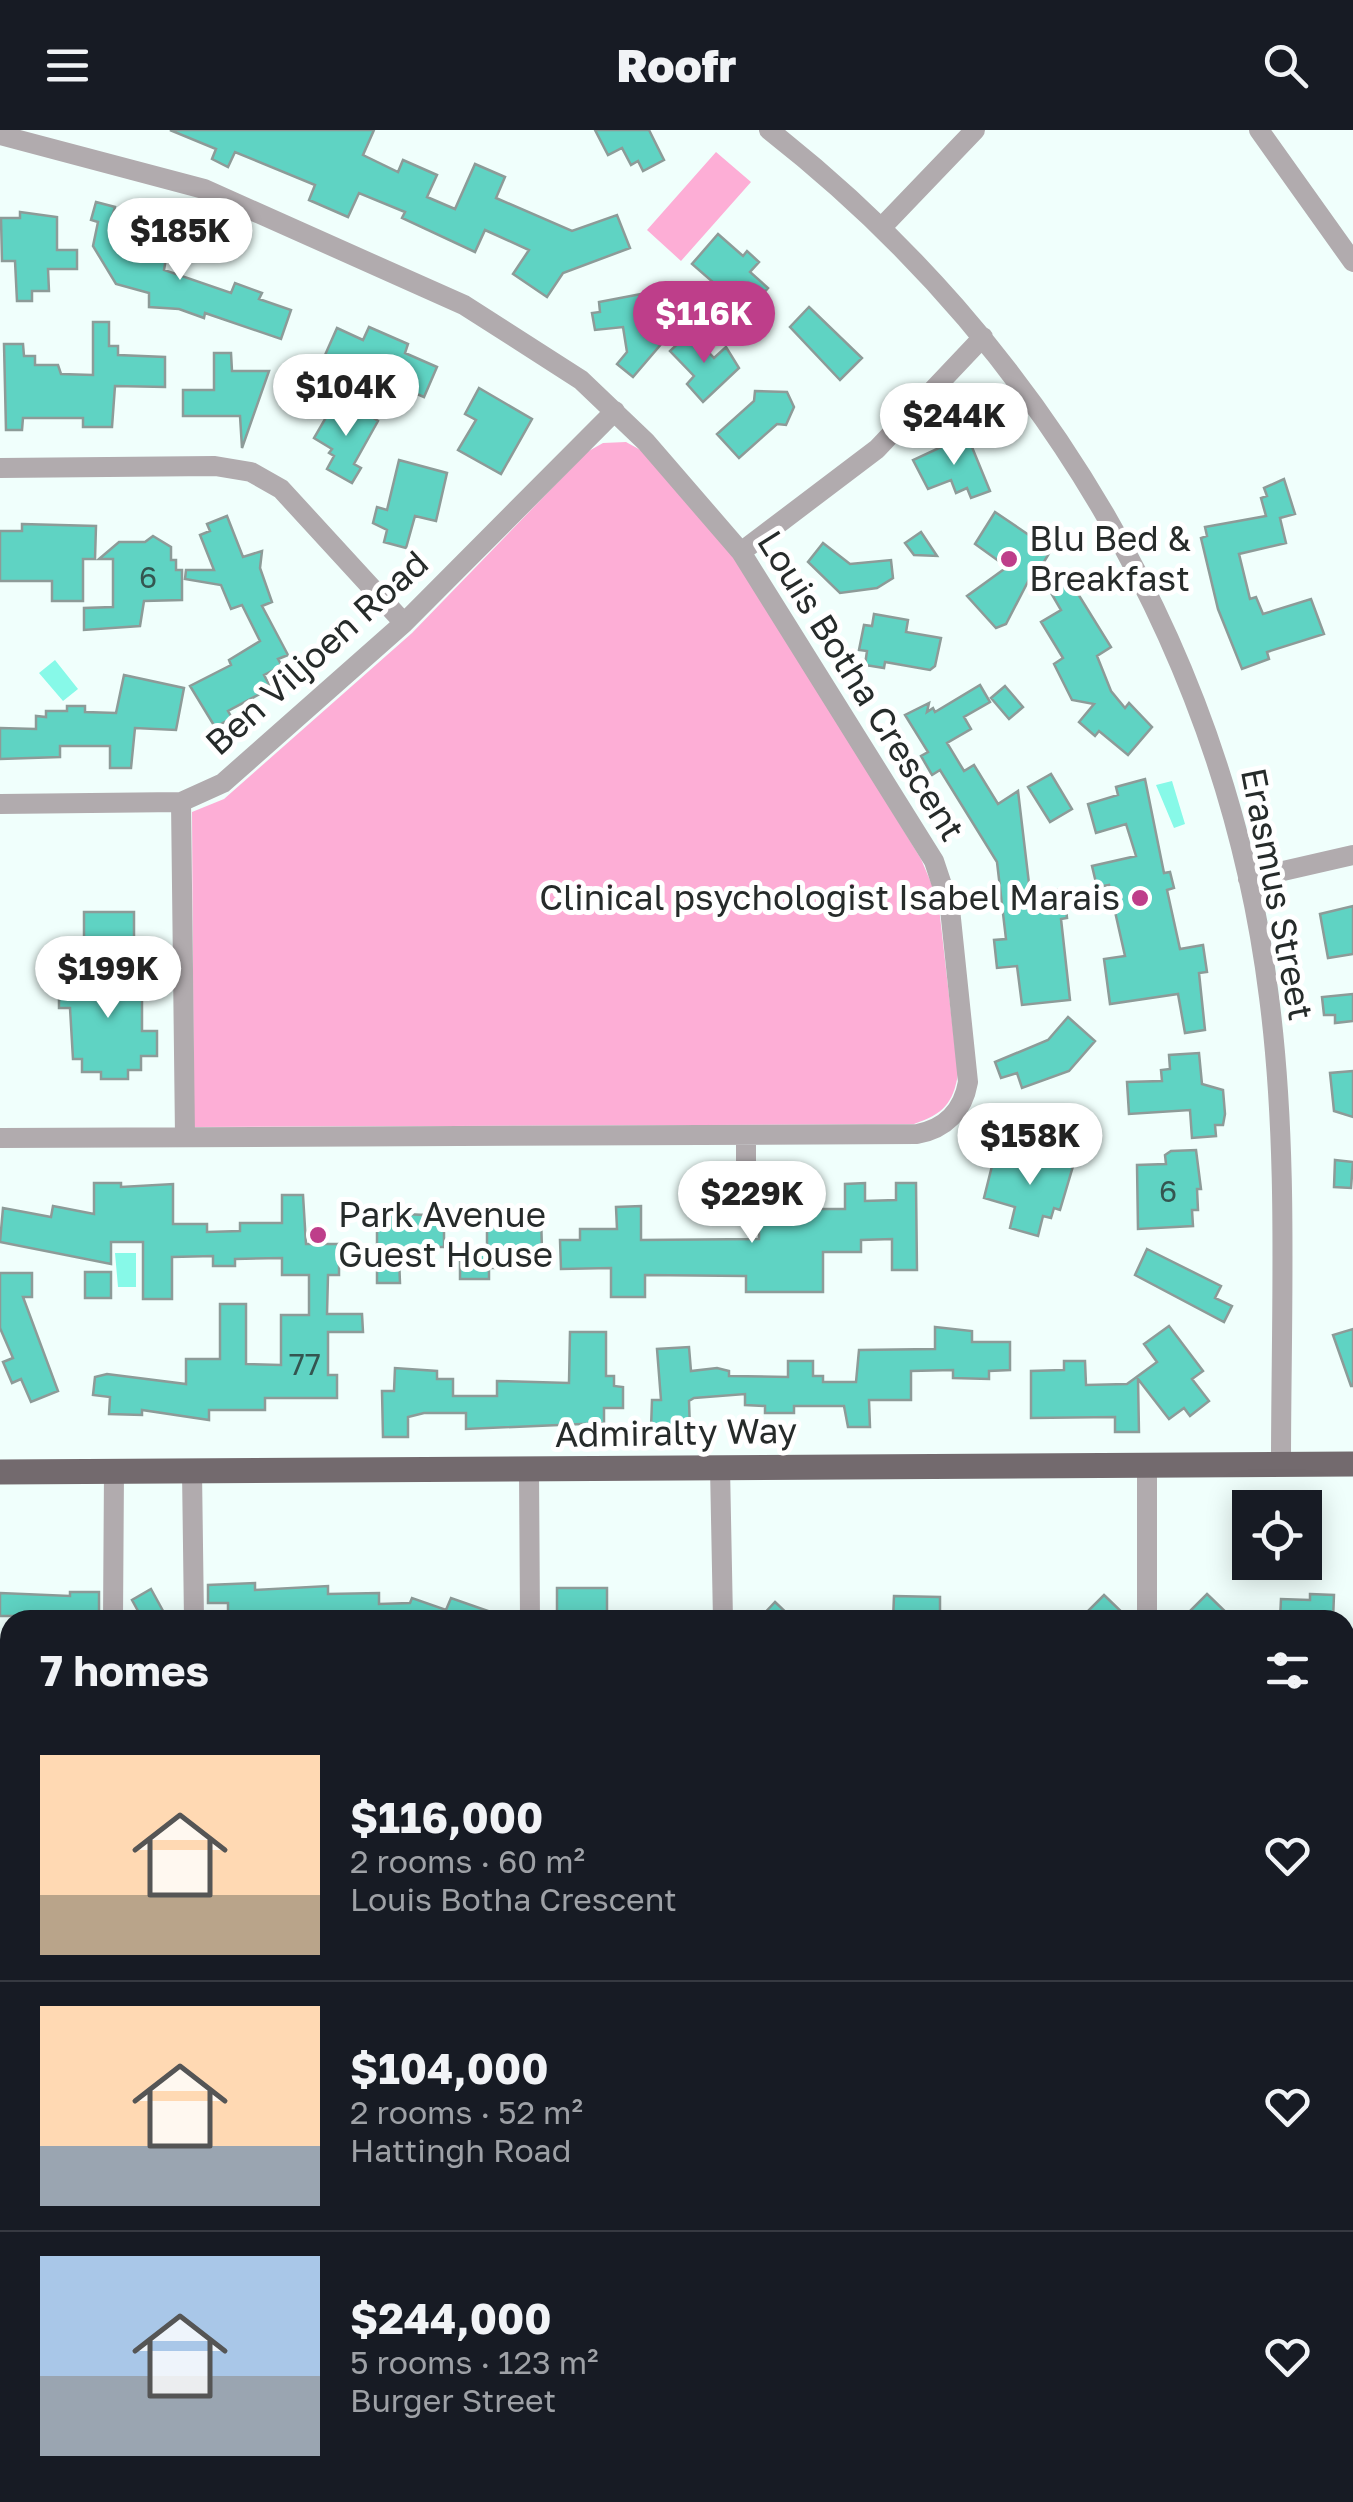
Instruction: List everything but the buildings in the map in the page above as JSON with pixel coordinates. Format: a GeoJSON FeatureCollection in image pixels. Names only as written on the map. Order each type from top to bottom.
{"type":"FeatureCollection","features":[{"type":"Feature","properties":{"kind":"main road","name":"Admiralty Way"},"geometry":{"type":"LineString","coordinates":[[0,1472],[1353,1464]]}},
{"type":"Feature","properties":{"kind":"street","name":"Erasmus Street"},"geometry":{"type":"LineString","coordinates":[[769,130],[882,226],[984,337],[1071,456],[1164,625],[1216,756],[1248,880],[1269,995],[1280,1114],[1282,1465]]}},
{"type":"Feature","properties":{"kind":"street"},"geometry":{"type":"LineString","coordinates":[[882,226],[975,130]]}},
{"type":"Feature","properties":{"kind":"street"},"geometry":{"type":"LineString","coordinates":[[1258,130],[1353,262]]}},
{"type":"Feature","properties":{"kind":"street","name":"Louis Botha Crescent"},"geometry":{"type":"LineString","coordinates":[[0,135],[178,179],[286,225],[491,319],[581,380],[615,411],[741,552],[925,844],[950,910],[968,1070],[961,1106],[941,1127],[927,1132],[0,1138]]}},
{"type":"Feature","properties":{"kind":"street"},"geometry":{"type":"LineString","coordinates":[[741,552],[877,449],[984,337]]}},
{"type":"Feature","properties":{"kind":"street","name":"Ben Viljoen Road"},"geometry":{"type":"LineString","coordinates":[[0,804],[180,802],[224,783],[404,623],[615,411]]}},
{"type":"Feature","properties":{"kind":"street"},"geometry":{"type":"LineString","coordinates":[[0,468],[216,466],[250,472],[281,489],[404,623]]}},
{"type":"Feature","properties":{"kind":"street"},"geometry":{"type":"LineString","coordinates":[[180,802],[185,1136]]}},
{"type":"Feature","properties":{"kind":"street"},"geometry":{"type":"LineString","coordinates":[[1248,880],[1353,855]]}},
{"type":"Feature","properties":{"kind":"street"},"geometry":{"type":"LineString","coordinates":[[746,1135],[746,1204],[762,1209]]}},
{"type":"Feature","properties":{"kind":"street"},"geometry":{"type":"LineString","coordinates":[[1147,1466],[1147,1610]]}},
{"type":"Feature","properties":{"kind":"street"},"geometry":{"type":"LineString","coordinates":[[720,1467],[723,1610]]}},
{"type":"Feature","properties":{"kind":"street"},"geometry":{"type":"LineString","coordinates":[[529,1470],[530,1610]]}},
{"type":"Feature","properties":{"kind":"street"},"geometry":{"type":"LineString","coordinates":[[192,1471],[194,1610]]}},
{"type":"Feature","properties":{"kind":"street"},"geometry":{"type":"LineString","coordinates":[[113,1610],[114,1472]]}},
{"type":"Feature","properties":{"kind":"shaded area"},"geometry":{"type":"Polygon","coordinates":[[[716,152],[751,182],[681,261],[647,230],[716,152]]]}},
{"type":"Feature","properties":{"kind":"shaded area"},"geometry":{"type":"Polygon","coordinates":[[[626,442],[646,453],[734,552],[921,859],[938,899],[958,1074],[950,1100],[939,1112],[914,1124],[194,1127],[192,812],[224,799],[412,633],[587,452],[603,443],[626,442]]]}},
{"type":"Feature","properties":{"kind":"shaded area"},"geometry":{"type":"Polygon","coordinates":[[[55,660],[78,689],[63,701],[39,673],[55,660]]]}},
{"type":"Feature","properties":{"kind":"shaded area"},"geometry":{"type":"Polygon","coordinates":[[[1172,781],[1185,824],[1174,828],[1156,785],[1172,781]]]}},
{"type":"Feature","properties":{"kind":"shaded area"},"geometry":{"type":"Polygon","coordinates":[[[115,1253],[136,1253],[136,1287],[118,1287],[115,1253]]]}},
{"type":"Feature","properties":{"kind":"place","name":"Blu Bed & Breakfast"},"geometry":{"type":"Point","coordinates":[1009,559]}},
{"type":"Feature","properties":{"kind":"place","name":"Clinical psychologist Isabel Marais"},"geometry":{"type":"Point","coordinates":[1140,898]}},
{"type":"Feature","properties":{"kind":"place","name":"Park Avenue Guest House"},"geometry":{"type":"Point","coordinates":[318,1235]}}]}
